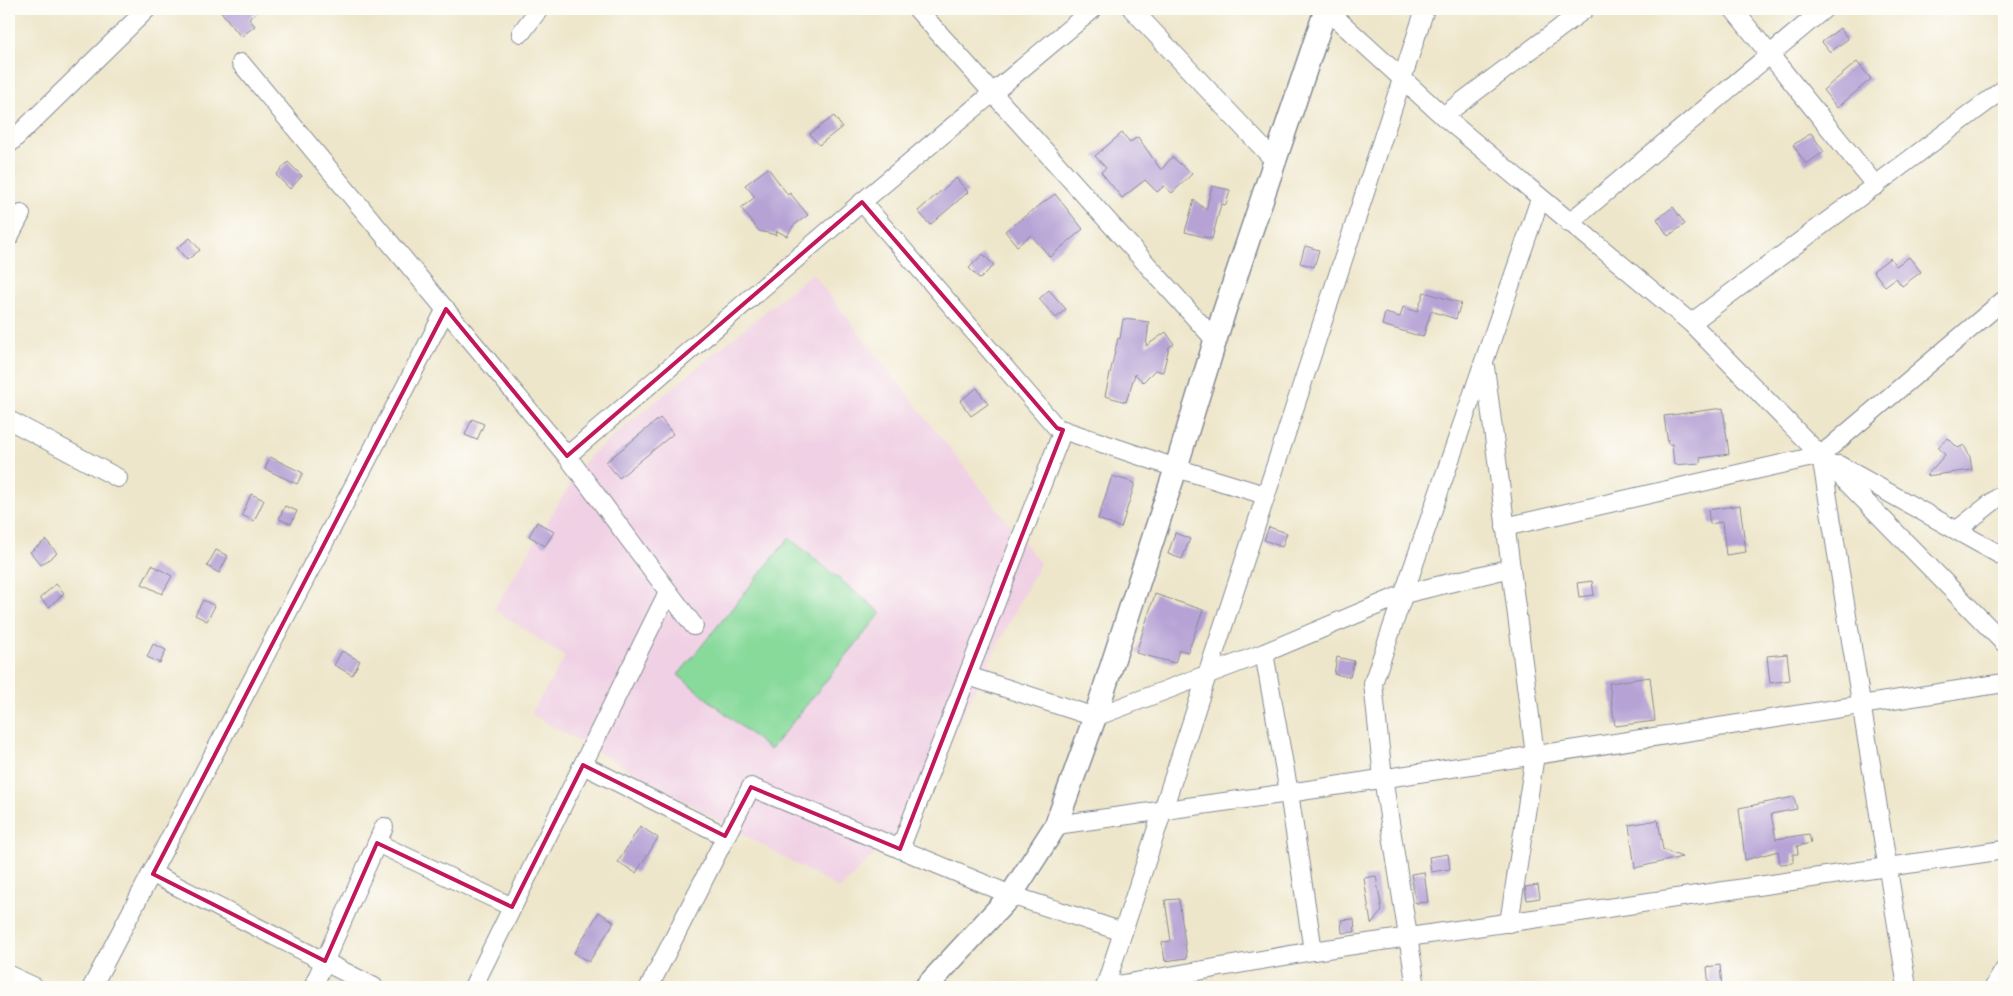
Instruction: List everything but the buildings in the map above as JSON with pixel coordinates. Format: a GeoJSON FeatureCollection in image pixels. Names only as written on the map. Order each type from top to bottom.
{"type":"FeatureCollection","features":[{"type":"Feature","properties":{"kind":"street"},"geometry":{"type":"LineString","coordinates":[[9,144],[147,9]]}},
{"type":"Feature","properties":{"kind":"street"},"geometry":{"type":"LineString","coordinates":[[521,33],[539,9]]}},
{"type":"Feature","properties":{"kind":"street"},"geometry":{"type":"LineString","coordinates":[[917,9],[991,94],[1215,340]]}},
{"type":"Feature","properties":{"kind":"street"},"geometry":{"type":"LineString","coordinates":[[567,456],[862,202],[1093,9]]}},
{"type":"Feature","properties":{"kind":"street"},"geometry":{"type":"LineString","coordinates":[[1132,9],[1274,160]]}},
{"type":"Feature","properties":{"kind":"street"},"geometry":{"type":"LineString","coordinates":[[926,987],[1011,895],[1056,825],[1095,717],[1176,468],[1215,340],[1326,9],[1443,116],[1540,199],[1691,322],[2004,643]]}},
{"type":"Feature","properties":{"kind":"street"},"geometry":{"type":"LineString","coordinates":[[1425,9],[1106,987],[1313,952],[2004,850]]}},
{"type":"Feature","properties":{"kind":"street"},"geometry":{"type":"LineString","coordinates":[[1443,116],[1585,9]]}},
{"type":"Feature","properties":{"kind":"street"},"geometry":{"type":"LineString","coordinates":[[1733,9],[1770,52],[1876,186]]}},
{"type":"Feature","properties":{"kind":"street"},"geometry":{"type":"LineString","coordinates":[[1569,222],[1770,52],[1824,9]]}},
{"type":"Feature","properties":{"kind":"street"},"geometry":{"type":"LineString","coordinates":[[241,63],[567,456],[694,626]]}},
{"type":"Feature","properties":{"kind":"street"},"geometry":{"type":"LineString","coordinates":[[1691,322],[2004,89]]}},
{"type":"Feature","properties":{"kind":"street"},"geometry":{"type":"LineString","coordinates":[[1416,987],[1383,778],[1373,683],[1540,199]]}},
{"type":"Feature","properties":{"kind":"street"},"geometry":{"type":"LineString","coordinates":[[862,202],[1057,428],[1176,468],[1265,495]]}},
{"type":"Feature","properties":{"kind":"street"},"geometry":{"type":"LineString","coordinates":[[9,237],[20,214]]}},
{"type":"Feature","properties":{"kind":"street"},"geometry":{"type":"LineString","coordinates":[[1505,527],[1821,455],[2004,300]]}},
{"type":"Feature","properties":{"kind":"street"},"geometry":{"type":"LineString","coordinates":[[92,987],[446,309]]}},
{"type":"Feature","properties":{"kind":"street"},"geometry":{"type":"LineString","coordinates":[[1484,362],[1535,755],[1509,923]]}},
{"type":"Feature","properties":{"kind":"street"},"geometry":{"type":"LineString","coordinates":[[9,420],[118,478]]}},
{"type":"Feature","properties":{"kind":"street"},"geometry":{"type":"LineString","coordinates":[[900,849],[1063,430]]}},
{"type":"Feature","properties":{"kind":"street"},"geometry":{"type":"LineString","coordinates":[[1821,455],[2004,557]]}},
{"type":"Feature","properties":{"kind":"street"},"geometry":{"type":"LineString","coordinates":[[1821,455],[1907,987]]}},
{"type":"Feature","properties":{"kind":"street"},"geometry":{"type":"LineString","coordinates":[[1957,530],[2004,494]]}},
{"type":"Feature","properties":{"kind":"street"},"geometry":{"type":"LineString","coordinates":[[968,676],[1095,717],[1264,653],[1404,594],[1511,568]]}},
{"type":"Feature","properties":{"kind":"street"},"geometry":{"type":"LineString","coordinates":[[473,987],[668,592]]}},
{"type":"Feature","properties":{"kind":"street"},"geometry":{"type":"LineString","coordinates":[[1264,653],[1290,793],[1313,952]]}},
{"type":"Feature","properties":{"kind":"street"},"geometry":{"type":"LineString","coordinates":[[1056,825],[1290,793],[2004,683]]}},
{"type":"Feature","properties":{"kind":"street"},"geometry":{"type":"LineString","coordinates":[[583,765],[725,836]]}},
{"type":"Feature","properties":{"kind":"street"},"geometry":{"type":"LineString","coordinates":[[650,987],[751,787],[1011,895],[1123,932]]}},
{"type":"Feature","properties":{"kind":"street"},"geometry":{"type":"LineString","coordinates":[[313,987],[380,835],[512,907]]}},
{"type":"Feature","properties":{"kind":"street"},"geometry":{"type":"LineString","coordinates":[[152,874],[374,987]]}},
{"type":"Feature","properties":{"kind":"street"},"geometry":{"type":"LineString","coordinates":[[1994,987],[2004,970]]}},
{"type":"Feature","properties":{"kind":"street"},"geometry":{"type":"LineString","coordinates":[[9,974],[34,987]]}},
{"type":"Feature","properties":{"kind":"highlighted area"},"geometry":{"type":"Polygon","coordinates":[[[862,202],[1057,428],[1063,430],[900,849],[751,787],[725,836],[583,765],[512,907],[377,843],[325,961],[153,874],[446,309],[567,456],[862,202]]]}},
{"type":"Feature","properties":{"kind":"shaded area"},"geometry":{"type":"Polygon","coordinates":[[[812,273],[1040,563],[908,820],[840,889],[531,714],[565,657],[494,609],[585,460],[812,273]]]}},
{"type":"Feature","properties":{"kind":"green space"},"geometry":{"type":"Polygon","coordinates":[[[789,538],[881,613],[770,750],[678,675],[789,538]]]}}]}
